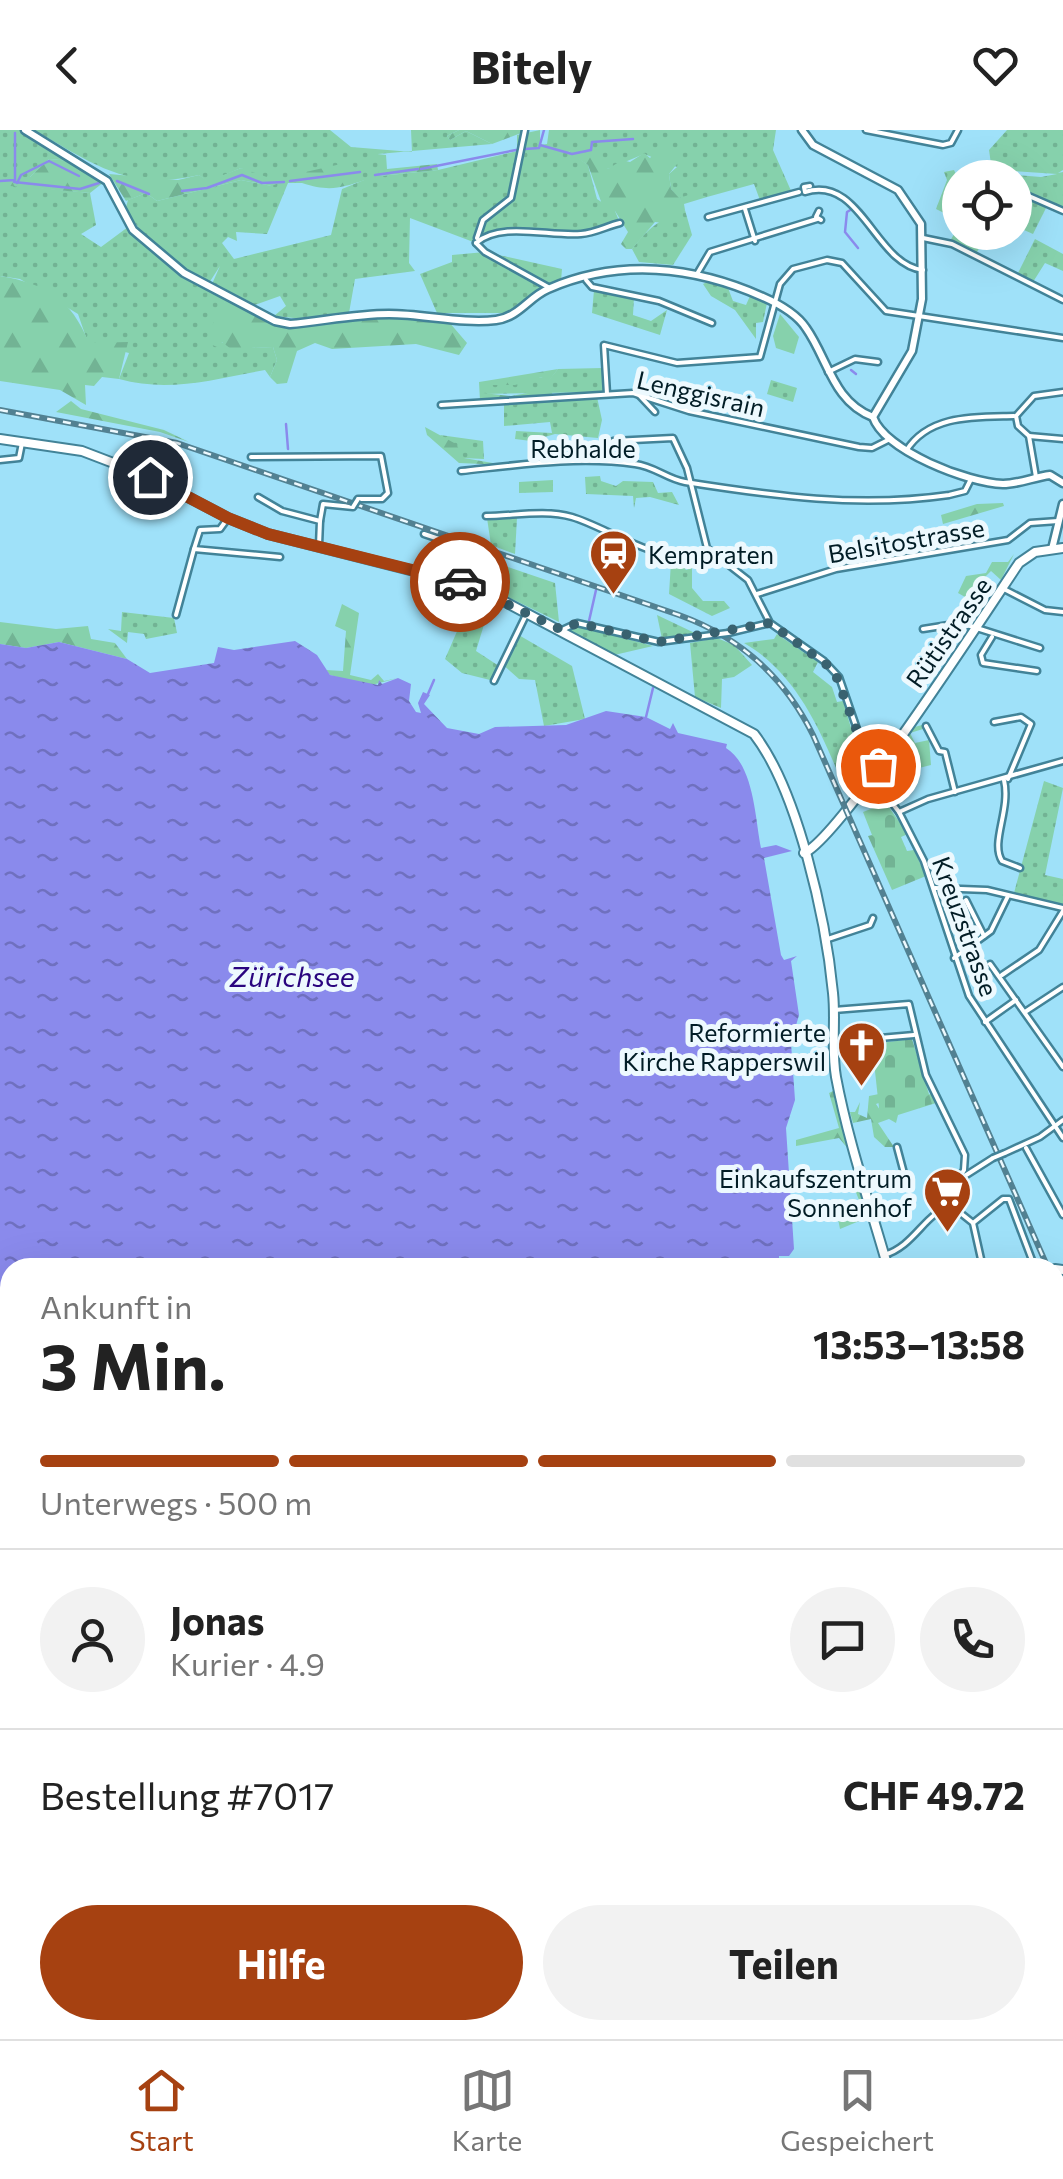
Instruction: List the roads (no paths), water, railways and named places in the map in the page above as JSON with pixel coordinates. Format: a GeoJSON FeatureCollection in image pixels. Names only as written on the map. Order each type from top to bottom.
{"type":"FeatureCollection","features":[{"type":"Feature","properties":{"kind":"main road"},"geometry":{"type":"LineString","coordinates":[[0,439],[116,462],[268,534],[438,574],[488,592],[562,630],[628,672],[724,714],[754,734],[774,764],[804,853],[824,940],[834,1010],[838,1083],[885,1258]]}},
{"type":"Feature","properties":{"kind":"main road","name":"Rütistrasse"},"geometry":{"type":"LineString","coordinates":[[804,853],[817,846],[882,762],[1022,559],[1063,548]]}},
{"type":"Feature","properties":{"kind":"street"},"geometry":{"type":"LineString","coordinates":[[24,130],[107,181],[132,230],[184,272],[275,322],[290,324],[392,314],[496,320],[515,314],[550,288],[644,267],[698,274],[774,302],[804,325],[846,397],[874,417],[890,439],[906,451],[999,484],[1052,475],[1063,483]]}},
{"type":"Feature","properties":{"kind":"street"},"geometry":{"type":"LineString","coordinates":[[802,130],[816,148],[903,194],[919,217],[923,238],[920,317],[907,365],[884,391],[874,417]]}},
{"type":"Feature","properties":{"kind":"street"},"geometry":{"type":"LineString","coordinates":[[866,130],[943,146],[951,142],[958,130]]}},
{"type":"Feature","properties":{"kind":"street"},"geometry":{"type":"LineString","coordinates":[[476,242],[483,220],[511,198],[524,132]]}},
{"type":"Feature","properties":{"kind":"street"},"geometry":{"type":"LineString","coordinates":[[812,190],[852,204],[897,261],[923,270]]}},
{"type":"Feature","properties":{"kind":"street"},"geometry":{"type":"LineString","coordinates":[[708,217],[799,192]]}},
{"type":"Feature","properties":{"kind":"street"},"geometry":{"type":"LineString","coordinates":[[1032,197],[1063,210]]}},
{"type":"Feature","properties":{"kind":"street"},"geometry":{"type":"LineString","coordinates":[[745,209],[754,241]]}},
{"type":"Feature","properties":{"kind":"street"},"geometry":{"type":"LineString","coordinates":[[698,274],[706,254],[817,219]]}},
{"type":"Feature","properties":{"kind":"street"},"geometry":{"type":"LineString","coordinates":[[476,242],[486,236],[520,232],[586,234],[620,223]]}},
{"type":"Feature","properties":{"kind":"street"},"geometry":{"type":"LineString","coordinates":[[923,238],[952,244],[1063,300]]}},
{"type":"Feature","properties":{"kind":"street"},"geometry":{"type":"LineString","coordinates":[[476,242],[485,252],[550,288]]}},
{"type":"Feature","properties":{"kind":"street"},"geometry":{"type":"LineString","coordinates":[[607,394],[604,345],[631,348],[677,363],[760,357],[774,302],[790,270],[830,260],[845,265],[881,308],[1063,338]]}},
{"type":"Feature","properties":{"kind":"street"},"geometry":{"type":"LineString","coordinates":[[586,280],[592,287],[659,300],[712,323]]}},
{"type":"Feature","properties":{"kind":"street"},"geometry":{"type":"LineString","coordinates":[[828,372],[854,359],[878,362]]}},
{"type":"Feature","properties":{"kind":"street"},"geometry":{"type":"LineString","coordinates":[[906,451],[929,430],[963,416],[1016,416],[1034,396],[1063,392]]}},
{"type":"Feature","properties":{"kind":"street"},"geometry":{"type":"LineString","coordinates":[[638,394],[655,412]]}},
{"type":"Feature","properties":{"kind":"street","name":"Lenggisrain"},"geometry":{"type":"LineString","coordinates":[[441,405],[638,394],[689,411],[859,447],[876,448],[890,439]]}},
{"type":"Feature","properties":{"kind":"street"},"geometry":{"type":"LineString","coordinates":[[1016,416],[1018,426],[1030,436],[1063,439]]}},
{"type":"Feature","properties":{"kind":"street"},"geometry":{"type":"LineString","coordinates":[[1030,436],[1036,477]]}},
{"type":"Feature","properties":{"kind":"street"},"geometry":{"type":"LineString","coordinates":[[562,630],[577,623],[659,642],[712,636],[770,623],[755,591],[711,554],[701,537],[689,482],[673,438],[613,441]]}},
{"type":"Feature","properties":{"kind":"street"},"geometry":{"type":"LineString","coordinates":[[0,460],[19,458],[22,441]]}},
{"type":"Feature","properties":{"kind":"street"},"geometry":{"type":"LineString","coordinates":[[251,457],[260,460],[381,456],[388,493],[382,499],[358,499],[353,507],[323,504],[319,545]]}},
{"type":"Feature","properties":{"kind":"street","name":"Rebhalde"},"geometry":{"type":"LineString","coordinates":[[461,470],[601,461],[647,466],[689,482],[805,500],[876,503],[960,493],[972,477]]}},
{"type":"Feature","properties":{"kind":"street"},"geometry":{"type":"LineString","coordinates":[[258,497],[290,514],[320,521]]}},
{"type":"Feature","properties":{"kind":"street"},"geometry":{"type":"LineString","coordinates":[[1052,550],[1063,504]]}},
{"type":"Feature","properties":{"kind":"street"},"geometry":{"type":"LineString","coordinates":[[486,516],[570,516],[653,553],[700,557],[711,554]]}},
{"type":"Feature","properties":{"kind":"street"},"geometry":{"type":"LineString","coordinates":[[176,615],[200,530],[220,529],[228,518]]}},
{"type":"Feature","properties":{"kind":"street","name":"Belsitostrasse"},"geometry":{"type":"LineString","coordinates":[[755,591],[836,569],[1008,540],[1030,523],[1058,521]]}},
{"type":"Feature","properties":{"kind":"street"},"geometry":{"type":"LineString","coordinates":[[424,534],[487,555],[488,592]]}},
{"type":"Feature","properties":{"kind":"street"},"geometry":{"type":"LineString","coordinates":[[194,549],[280,557]]}},
{"type":"Feature","properties":{"kind":"street"},"geometry":{"type":"LineString","coordinates":[[1002,588],[1044,610],[1063,612]]}},
{"type":"Feature","properties":{"kind":"street"},"geometry":{"type":"LineString","coordinates":[[494,680],[528,611]]}},
{"type":"Feature","properties":{"kind":"street"},"geometry":{"type":"LineString","coordinates":[[924,629],[948,622],[1040,648]]}},
{"type":"Feature","properties":{"kind":"street","name":"Kreuzstrasse"},"geometry":{"type":"LineString","coordinates":[[770,623],[834,670],[872,775],[899,812],[934,888],[954,958],[985,1022],[1063,1138]]}},
{"type":"Feature","properties":{"kind":"street"},"geometry":{"type":"LineString","coordinates":[[992,636],[980,655],[983,663],[1037,671]]}},
{"type":"Feature","properties":{"kind":"street"},"geometry":{"type":"LineString","coordinates":[[994,722],[1021,717],[1030,724],[1006,780],[1008,806],[996,848],[1002,862],[1020,868]]}},
{"type":"Feature","properties":{"kind":"street"},"geometry":{"type":"LineString","coordinates":[[926,726],[939,751],[946,752],[955,792]]}},
{"type":"Feature","properties":{"kind":"street"},"geometry":{"type":"LineString","coordinates":[[867,758],[882,762]]}},
{"type":"Feature","properties":{"kind":"street"},"geometry":{"type":"LineString","coordinates":[[899,812],[1063,761]]}},
{"type":"Feature","properties":{"kind":"street"},"geometry":{"type":"LineString","coordinates":[[934,888],[1008,895],[1063,910],[1039,950],[1000,976]]}},
{"type":"Feature","properties":{"kind":"street"},"geometry":{"type":"LineString","coordinates":[[954,958],[984,938],[1008,895]]}},
{"type":"Feature","properties":{"kind":"street"},"geometry":{"type":"LineString","coordinates":[[966,900],[984,938]]}},
{"type":"Feature","properties":{"kind":"street"},"geometry":{"type":"LineString","coordinates":[[824,940],[870,925],[873,918]]}},
{"type":"Feature","properties":{"kind":"street"},"geometry":{"type":"LineString","coordinates":[[990,964],[1063,1066]]}},
{"type":"Feature","properties":{"kind":"street"},"geometry":{"type":"LineString","coordinates":[[1025,1012],[1063,987]]}},
{"type":"Feature","properties":{"kind":"street"},"geometry":{"type":"LineString","coordinates":[[985,1022],[1016,1000]]}},
{"type":"Feature","properties":{"kind":"street"},"geometry":{"type":"LineString","coordinates":[[834,1010],[909,1004],[928,1080],[964,1151],[960,1179]]}},
{"type":"Feature","properties":{"kind":"street"},"geometry":{"type":"LineString","coordinates":[[834,1042],[914,1034]]}},
{"type":"Feature","properties":{"kind":"street"},"geometry":{"type":"LineString","coordinates":[[948,1207],[949,1194],[960,1179],[1063,1120]]}},
{"type":"Feature","properties":{"kind":"street"},"geometry":{"type":"LineString","coordinates":[[865,1187],[905,1177],[897,1147]]}},
{"type":"Feature","properties":{"kind":"street"},"geometry":{"type":"LineString","coordinates":[[1026,1148],[1063,1215]]}},
{"type":"Feature","properties":{"kind":"street"},"geometry":{"type":"LineString","coordinates":[[973,1224],[1003,1199],[1010,1199],[1031,1258]]}},
{"type":"Feature","properties":{"kind":"street"},"geometry":{"type":"LineString","coordinates":[[948,1207],[964,1212],[973,1224],[982,1258]]}},
{"type":"Feature","properties":{"kind":"street"},"geometry":{"type":"LineString","coordinates":[[884,1255],[906,1247],[931,1218],[948,1207]]}},
{"type":"Feature","properties":{"kind":"water","name":"Zürichsee"},"geometry":{"type":"Polygon","coordinates":[[[295,641],[317,655],[330,675],[378,685],[379,680],[382,684],[398,678],[411,684],[409,701],[416,712],[421,713],[418,703],[423,692],[430,695],[424,704],[447,728],[479,734],[495,727],[566,725],[606,711],[646,717],[670,729],[673,723],[678,733],[727,744],[748,779],[761,848],[776,845],[792,851],[764,858],[781,955],[784,960],[797,956],[791,961],[799,1015],[791,1043],[795,1100],[786,1128],[794,1249],[789,1256],[0,1258],[0,644],[26,648],[59,642],[127,659],[150,673],[214,663],[218,647],[234,650],[295,641]]]}},
{"type":"Feature","properties":{"kind":"waterway"},"geometry":{"type":"LineString","coordinates":[[525,149],[539,148],[544,130]]}},
{"type":"Feature","properties":{"kind":"waterway"},"geometry":{"type":"LineString","coordinates":[[0,181],[15,180],[15,133]]}},
{"type":"Feature","properties":{"kind":"waterway"},"geometry":{"type":"LineString","coordinates":[[540,145],[572,154],[591,150],[592,142],[633,139]]}},
{"type":"Feature","properties":{"kind":"waterway"},"geometry":{"type":"LineString","coordinates":[[421,169],[516,150]]}},
{"type":"Feature","properties":{"kind":"waterway"},"geometry":{"type":"LineString","coordinates":[[17,183],[21,175],[49,161],[79,176]]}},
{"type":"Feature","properties":{"kind":"waterway"},"geometry":{"type":"LineString","coordinates":[[375,175],[418,169]]}},
{"type":"Feature","properties":{"kind":"waterway"},"geometry":{"type":"LineString","coordinates":[[290,181],[360,172]]}},
{"type":"Feature","properties":{"kind":"waterway"},"geometry":{"type":"LineString","coordinates":[[182,191],[207,188],[242,175],[262,183],[284,182]]}},
{"type":"Feature","properties":{"kind":"waterway"},"geometry":{"type":"LineString","coordinates":[[117,181],[149,194]]}},
{"type":"Feature","properties":{"kind":"waterway"},"geometry":{"type":"LineString","coordinates":[[14,182],[80,189],[99,183]]}},
{"type":"Feature","properties":{"kind":"waterway"},"geometry":{"type":"LineString","coordinates":[[852,209],[847,212],[845,232],[858,248]]}},
{"type":"Feature","properties":{"kind":"waterway"},"geometry":{"type":"LineString","coordinates":[[851,370],[856,374]]}},
{"type":"Feature","properties":{"kind":"waterway"},"geometry":{"type":"LineString","coordinates":[[286,424],[288,449]]}},
{"type":"Feature","properties":{"kind":"waterway"},"geometry":{"type":"LineString","coordinates":[[589,621],[596,590]]}},
{"type":"Feature","properties":{"kind":"waterway"},"geometry":{"type":"LineString","coordinates":[[428,694],[434,680]]}},
{"type":"Feature","properties":{"kind":"waterway"},"geometry":{"type":"LineString","coordinates":[[646,717],[653,688]]}},
{"type":"Feature","properties":{"kind":"railway"},"geometry":{"type":"LineString","coordinates":[[0,410],[177,443],[679,615],[741,648],[789,695],[813,735],[1044,1258]]}},
{"type":"Feature","properties":{"kind":"place","name":"Kempraten"},"geometry":{"type":"Point","coordinates":[613,596]}},
{"type":"Feature","properties":{"kind":"place","name":"Reformierte Kirche Rapperswil"},"geometry":{"type":"Point","coordinates":[861,1088]}},
{"type":"Feature","properties":{"kind":"place","name":"Einkaufszentrum Sonnenhof"},"geometry":{"type":"Point","coordinates":[947,1234]}}]}
